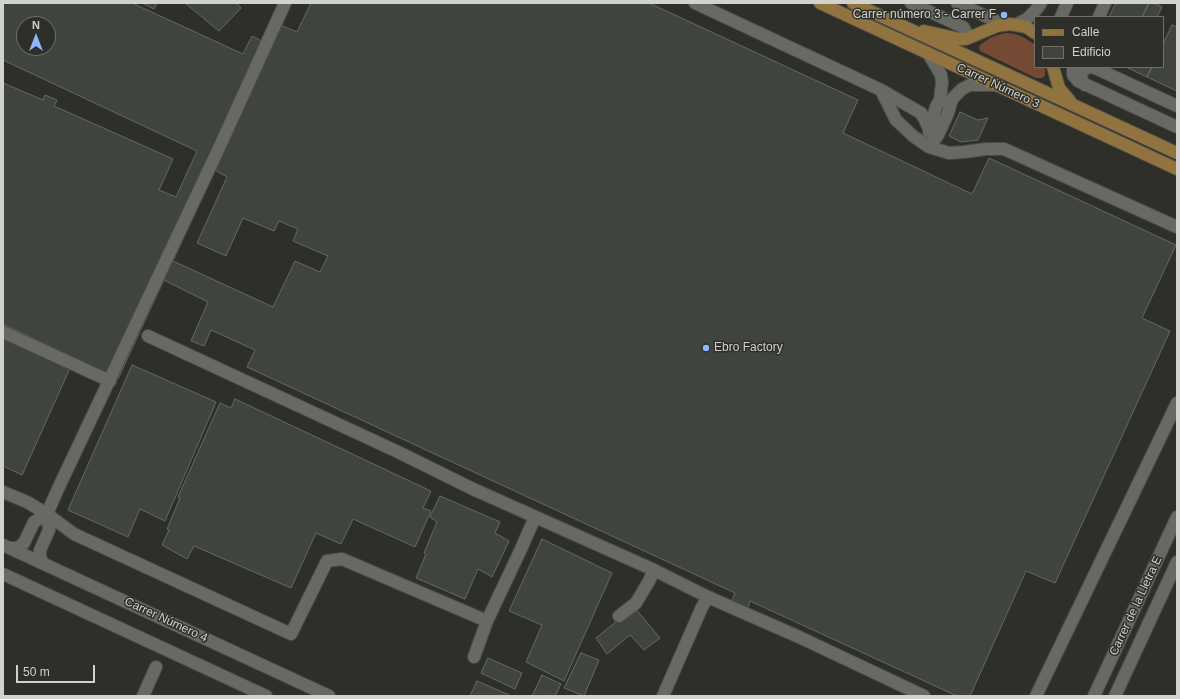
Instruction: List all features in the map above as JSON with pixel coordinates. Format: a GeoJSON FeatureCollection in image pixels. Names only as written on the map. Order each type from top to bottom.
{"type":"FeatureCollection","features":[{"type":"Feature","properties":{"kind":"main road","name":"Carrer Número 3"},"geometry":{"type":"LineString","coordinates":[[820,3],[1177,169]]}},
{"type":"Feature","properties":{"kind":"main road","name":"Carrer Número 3"},"geometry":{"type":"LineString","coordinates":[[853,3],[1177,153]]}},
{"type":"Feature","properties":{"kind":"main road"},"geometry":{"type":"LineString","coordinates":[[905,27],[960,39],[971,37],[996,26],[1010,24],[1026,27],[1034,32]]}},
{"type":"Feature","properties":{"kind":"main road"},"geometry":{"type":"LineString","coordinates":[[1053,68],[1059,88],[1075,105]]}},
{"type":"Feature","properties":{"kind":"street"},"geometry":{"type":"LineString","coordinates":[[43,563],[40,557],[40,550],[49,530],[47,514],[219,148],[285,3]]}},
{"type":"Feature","properties":{"kind":"street"},"geometry":{"type":"LineString","coordinates":[[695,3],[881,90],[920,113],[929,129]]}},
{"type":"Feature","properties":{"kind":"street"},"geometry":{"type":"LineString","coordinates":[[911,3],[964,28],[966,34],[960,39]]}},
{"type":"Feature","properties":{"kind":"street"},"geometry":{"type":"LineString","coordinates":[[957,3],[1010,24],[1027,19],[1041,3]]}},
{"type":"Feature","properties":{"kind":"street"},"geometry":{"type":"LineString","coordinates":[[1061,16],[1067,3]]}},
{"type":"Feature","properties":{"kind":"street"},"geometry":{"type":"LineString","coordinates":[[1099,16],[1105,3]]}},
{"type":"Feature","properties":{"kind":"street"},"geometry":{"type":"LineString","coordinates":[[961,26],[969,8]]}},
{"type":"Feature","properties":{"kind":"street"},"geometry":{"type":"LineString","coordinates":[[928,54],[941,74],[942,83],[940,100],[936,107],[929,129],[929,147]]}},
{"type":"Feature","properties":{"kind":"street"},"geometry":{"type":"LineString","coordinates":[[1073,68],[1073,75],[1085,85],[1177,127]]}},
{"type":"Feature","properties":{"kind":"street"},"geometry":{"type":"LineString","coordinates":[[1085,85],[1082,82],[1081,75],[1084,69],[1088,68]]}},
{"type":"Feature","properties":{"kind":"street"},"geometry":{"type":"LineString","coordinates":[[1094,68],[1177,106]]}},
{"type":"Feature","properties":{"kind":"street"},"geometry":{"type":"LineString","coordinates":[[929,147],[948,113],[952,99],[962,89],[970,85],[995,84]]}},
{"type":"Feature","properties":{"kind":"street"},"geometry":{"type":"LineString","coordinates":[[881,90],[896,120],[913,136],[929,147],[949,153],[986,149],[1004,149],[1177,227]]}},
{"type":"Feature","properties":{"kind":"street"},"geometry":{"type":"LineString","coordinates":[[3,332],[110,381]]}},
{"type":"Feature","properties":{"kind":"street"},"geometry":{"type":"LineString","coordinates":[[148,336],[317,414],[473,489],[654,570],[924,696]]}},
{"type":"Feature","properties":{"kind":"street"},"geometry":{"type":"LineString","coordinates":[[1036,696],[1177,403]]}},
{"type":"Feature","properties":{"kind":"street"},"geometry":{"type":"LineString","coordinates":[[3,492],[27,502],[47,514],[74,534],[291,634],[327,561],[342,559],[487,621]]}},
{"type":"Feature","properties":{"kind":"street"},"geometry":{"type":"LineString","coordinates":[[6,546],[18,548],[24,543],[34,522],[47,514]]}},
{"type":"Feature","properties":{"kind":"street"},"geometry":{"type":"LineString","coordinates":[[474,657],[487,621],[535,517]]}},
{"type":"Feature","properties":{"kind":"street","name":"Carrer de la Lletra E"},"geometry":{"type":"LineString","coordinates":[[1094,696],[1177,517]]}},
{"type":"Feature","properties":{"kind":"street","name":"Carrer Número 4"},"geometry":{"type":"LineString","coordinates":[[6,546],[329,696]]}},
{"type":"Feature","properties":{"kind":"street","name":"Carrer de la Lletra E"},"geometry":{"type":"LineString","coordinates":[[1115,696],[1177,562]]}},
{"type":"Feature","properties":{"kind":"street"},"geometry":{"type":"LineString","coordinates":[[619,616],[636,603],[654,570]]}},
{"type":"Feature","properties":{"kind":"street"},"geometry":{"type":"LineString","coordinates":[[3,574],[266,696]]}},
{"type":"Feature","properties":{"kind":"street"},"geometry":{"type":"LineString","coordinates":[[663,696],[708,596]]}},
{"type":"Feature","properties":{"kind":"street"},"geometry":{"type":"LineString","coordinates":[[143,696],[156,667]]}},
{"type":"Feature","properties":{"kind":"shaded area"},"geometry":{"type":"Polygon","coordinates":[[[1006,33],[1015,34],[1034,44],[1034,68],[1045,68],[1045,76],[1042,78],[1036,78],[980,51],[979,46],[990,38],[1006,33]]]}},
{"type":"Feature","properties":{"kind":"building","name":"Ebro Factory"},"geometry":{"type":"Polygon","coordinates":[[[3,3],[132,3],[243,54],[252,36],[271,46],[280,25],[297,32],[311,3],[649,3],[858,100],[843,133],[972,194],[989,158],[1176,245],[1142,318],[1170,331],[1055,583],[1026,571],[970,696],[957,696],[750,601],[748,608],[732,601],[735,593],[247,367],[255,350],[211,330],[204,346],[191,341],[208,302],[164,280],[118,379],[3,324],[3,83],[43,100],[45,95],[57,100],[54,106],[173,159],[159,190],[176,197],[197,151],[3,60],[3,3]],[[215,170],[173,261],[273,307],[295,261],[320,272],[328,256],[293,241],[298,229],[279,221],[274,231],[243,218],[226,256],[197,243],[227,177],[215,170]]]}},
{"type":"Feature","properties":{"kind":"building"},"geometry":{"type":"Polygon","coordinates":[[[142,3],[157,3],[154,9],[142,3]]]}},
{"type":"Feature","properties":{"kind":"building"},"geometry":{"type":"Polygon","coordinates":[[[185,3],[236,3],[241,8],[219,31],[185,3]]]}},
{"type":"Feature","properties":{"kind":"building"},"geometry":{"type":"Polygon","coordinates":[[[1116,3],[1149,3],[1142,16],[1110,16],[1116,3]]]}},
{"type":"Feature","properties":{"kind":"building"},"geometry":{"type":"Polygon","coordinates":[[[1149,3],[1154,3],[1162,7],[1158,16],[1142,16],[1149,3]]]}},
{"type":"Feature","properties":{"kind":"building"},"geometry":{"type":"Polygon","coordinates":[[[1172,25],[1177,27],[1177,91],[1147,77],[1152,68],[1164,68],[1164,42],[1172,25]]]}},
{"type":"Feature","properties":{"kind":"building"},"geometry":{"type":"Polygon","coordinates":[[[1128,68],[1152,68],[1147,77],[1128,68]]]}},
{"type":"Feature","properties":{"kind":"building"},"geometry":{"type":"Polygon","coordinates":[[[960,112],[978,120],[988,118],[978,140],[961,142],[949,136],[960,112]]]}},
{"type":"Feature","properties":{"kind":"building"},"geometry":{"type":"Polygon","coordinates":[[[3,335],[71,366],[22,475],[3,466],[3,335]]]}},
{"type":"Feature","properties":{"kind":"building"},"geometry":{"type":"Polygon","coordinates":[[[132,365],[216,402],[165,521],[140,509],[128,537],[68,510],[132,365]]]}},
{"type":"Feature","properties":{"kind":"building"},"geometry":{"type":"Polygon","coordinates":[[[235,399],[431,491],[423,508],[431,511],[415,547],[353,519],[341,544],[316,533],[291,588],[194,546],[187,559],[162,545],[180,498],[178,497],[220,403],[231,408],[235,399]]]}},
{"type":"Feature","properties":{"kind":"building"},"geometry":{"type":"Polygon","coordinates":[[[440,496],[500,522],[495,533],[509,541],[492,577],[478,569],[465,599],[416,578],[426,554],[424,553],[437,522],[430,517],[440,496]]]}},
{"type":"Feature","properties":{"kind":"building"},"geometry":{"type":"Polygon","coordinates":[[[542,539],[612,573],[564,681],[526,662],[542,625],[509,611],[542,539]]]}},
{"type":"Feature","properties":{"kind":"building"},"geometry":{"type":"Polygon","coordinates":[[[634,607],[660,638],[644,650],[630,635],[607,654],[596,638],[634,607]]]}},
{"type":"Feature","properties":{"kind":"building"},"geometry":{"type":"Polygon","coordinates":[[[581,653],[599,660],[584,696],[564,688],[581,653]]]}},
{"type":"Feature","properties":{"kind":"building"},"geometry":{"type":"Polygon","coordinates":[[[488,658],[522,673],[515,689],[481,673],[488,658]]]}},
{"type":"Feature","properties":{"kind":"building"},"geometry":{"type":"Polygon","coordinates":[[[542,675],[561,684],[555,696],[532,696],[542,675]]]}},
{"type":"Feature","properties":{"kind":"building"},"geometry":{"type":"Polygon","coordinates":[[[477,681],[509,695],[470,696],[477,681]]]}},
{"type":"Feature","properties":{"kind":"place","name":"Carrer número 3 - Carrer F"},"geometry":{"type":"Point","coordinates":[1004,15]}},
{"type":"Feature","properties":{"kind":"place","name":"Ebro Factory"},"geometry":{"type":"Point","coordinates":[706,348]}}]}
